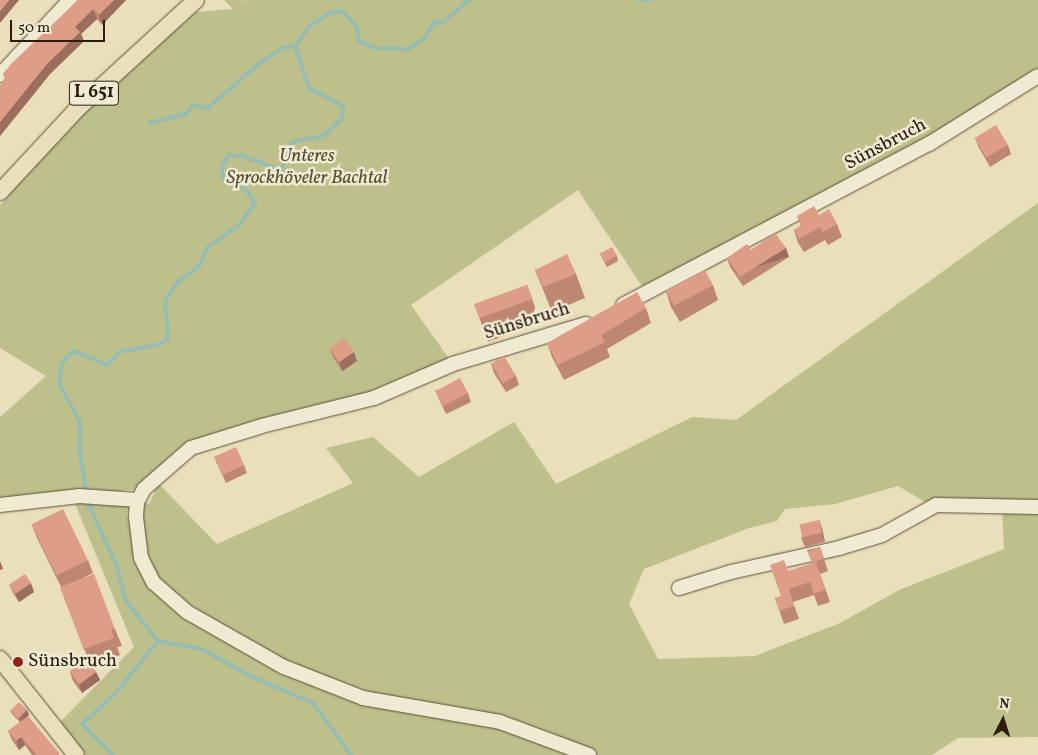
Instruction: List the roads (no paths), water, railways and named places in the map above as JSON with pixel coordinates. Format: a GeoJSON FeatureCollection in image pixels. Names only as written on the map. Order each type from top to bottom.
{"type":"FeatureCollection","features":[{"type":"Feature","properties":{"kind":"main road","name":"L 651"},"geometry":{"type":"LineString","coordinates":[[0,192],[70,116],[196,0]]}},
{"type":"Feature","properties":{"kind":"main road"},"geometry":{"type":"LineString","coordinates":[[0,659],[76,755]]}},
{"type":"Feature","properties":{"kind":"street"},"geometry":{"type":"LineString","coordinates":[[0,75],[70,0]]}},
{"type":"Feature","properties":{"kind":"street","name":"Sünsbruch"},"geometry":{"type":"LineString","coordinates":[[138,501],[152,480],[191,448],[262,426],[374,398],[453,364],[530,343],[604,315],[930,144],[1038,76]]}},
{"type":"Feature","properties":{"kind":"street"},"geometry":{"type":"LineString","coordinates":[[0,505],[98,495],[138,501],[137,540],[141,558],[154,583],[188,612],[236,641],[284,667],[363,698],[500,722],[589,755]]}},
{"type":"Feature","properties":{"kind":"street"},"geometry":{"type":"LineString","coordinates":[[679,588],[731,572],[839,548],[882,535],[936,505],[1038,507]]}},
{"type":"Feature","properties":{"kind":"waterway"},"geometry":{"type":"LineString","coordinates":[[351,755],[313,703],[248,675],[202,649],[158,641],[126,601],[116,564],[88,503],[80,453],[80,422],[59,383],[62,363],[74,351],[107,365],[119,352],[161,344],[168,339],[165,300],[179,281],[199,267],[207,248],[239,225],[255,203],[246,190],[223,178],[222,166],[229,155],[243,156],[281,170],[292,142],[323,136],[342,119],[343,106],[309,88],[295,46],[311,25],[330,13],[342,11],[357,27],[359,41],[375,48],[408,49],[424,39],[434,23],[443,22],[469,0]]}},
{"type":"Feature","properties":{"kind":"waterway"},"geometry":{"type":"LineString","coordinates":[[639,0],[650,0]]}},
{"type":"Feature","properties":{"kind":"waterway"},"geometry":{"type":"LineString","coordinates":[[149,123],[186,114],[193,105],[208,108],[260,63],[283,48],[295,46]]}},
{"type":"Feature","properties":{"kind":"waterway"},"geometry":{"type":"LineString","coordinates":[[113,755],[82,724],[116,693],[158,641]]}},
{"type":"Feature","properties":{"kind":"place","name":"Sünsbruch"},"geometry":{"type":"Point","coordinates":[18,662]}},
{"type":"Feature","properties":{"kind":"park label","name":"Unteres Sprockhöveler Bachtal"},"geometry":{"type":"Point","coordinates":[307,168]}}]}
